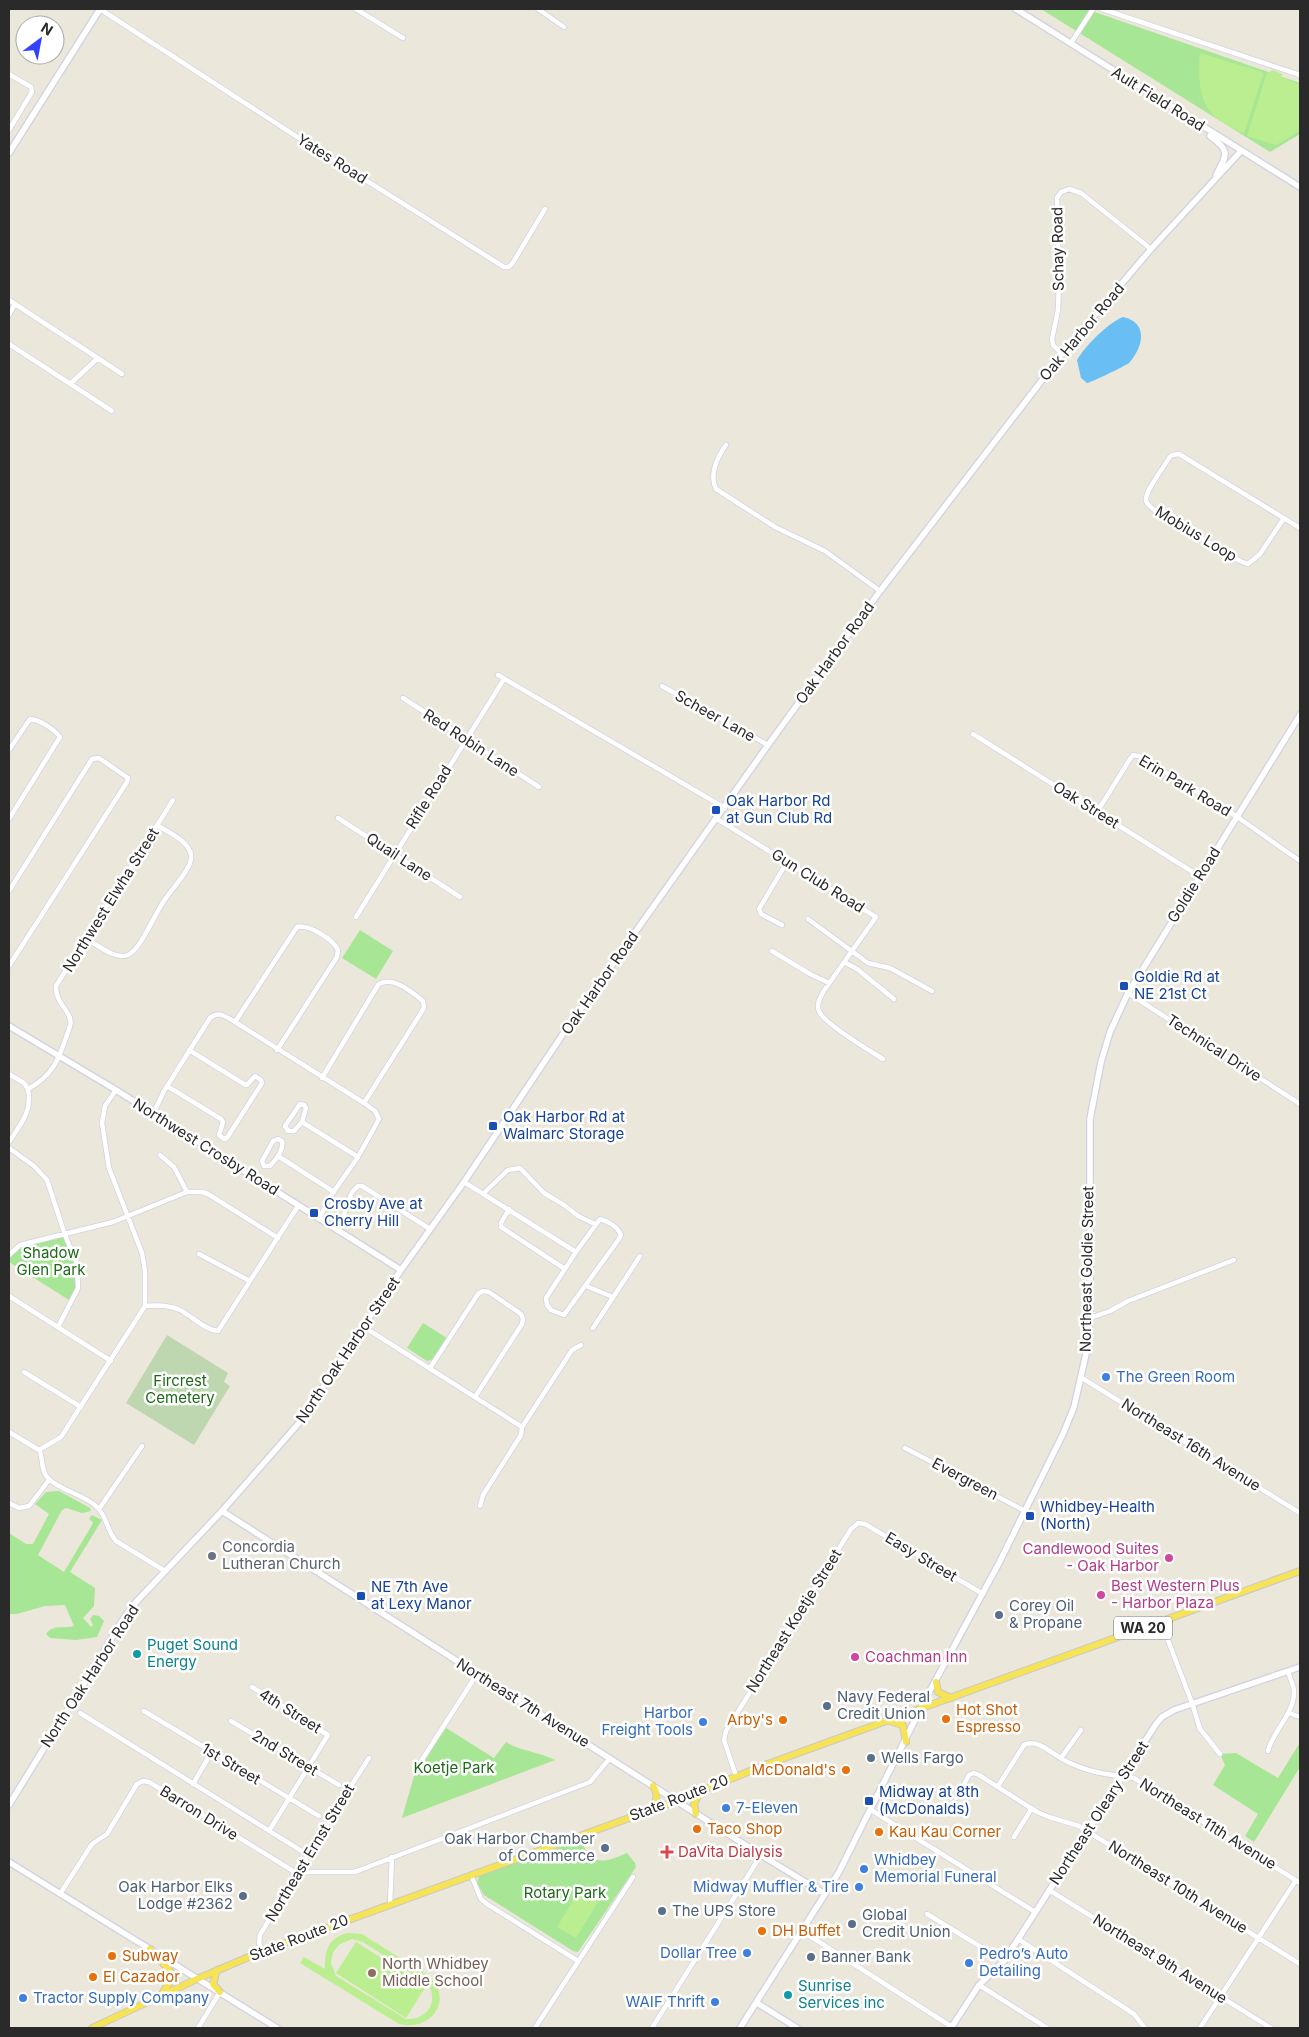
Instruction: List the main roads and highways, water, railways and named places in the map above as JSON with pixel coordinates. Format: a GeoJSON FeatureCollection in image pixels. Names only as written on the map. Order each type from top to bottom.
{"type":"FeatureCollection","features":[{"type":"Feature","properties":{"kind":"main road","name":"State Route 20"},"geometry":{"type":"LineString","coordinates":[[92,2028],[197,1978],[263,1951],[676,1801],[736,1776],[1300,1571]]}},
{"type":"Feature","properties":{"kind":"main road"},"geometry":{"type":"LineString","coordinates":[[936,1682],[938,1692],[951,1698]]}},
{"type":"Feature","properties":{"kind":"main road"},"geometry":{"type":"LineString","coordinates":[[888,1721],[903,1725],[906,1742]]}},
{"type":"Feature","properties":{"kind":"main road"},"geometry":{"type":"LineString","coordinates":[[647,1811],[658,1794],[653,1786]]}},
{"type":"Feature","properties":{"kind":"main road"},"geometry":{"type":"LineString","coordinates":[[696,1814],[694,1804],[700,1791]]}},
{"type":"Feature","properties":{"kind":"main road"},"geometry":{"type":"LineString","coordinates":[[150,1949],[172,1973],[171,1980],[162,1995]]}},
{"type":"Feature","properties":{"kind":"main road"},"geometry":{"type":"LineString","coordinates":[[217,1970],[213,1984],[220,1992]]}},
{"type":"Feature","properties":{"kind":"water"},"geometry":{"type":"Polygon","coordinates":[[[1123,317],[1137,324],[1140,330],[1141,336],[1138,350],[1129,363],[1087,383],[1081,378],[1077,360],[1085,348],[1097,336],[1123,317]]]}},
{"type":"Feature","properties":{"kind":"place","name":"Oak Harbor Rd at Gun Club Rd"},"geometry":{"type":"Point","coordinates":[716,810]}},
{"type":"Feature","properties":{"kind":"place","name":"Goldie Rd at NE 21st Ct"},"geometry":{"type":"Point","coordinates":[1124,986]}},
{"type":"Feature","properties":{"kind":"place","name":"Oak Harbor Rd at Walmarc Storage"},"geometry":{"type":"Point","coordinates":[493,1126]}},
{"type":"Feature","properties":{"kind":"place","name":"Crosby Ave at Cherry Hill"},"geometry":{"type":"Point","coordinates":[314,1213]}},
{"type":"Feature","properties":{"kind":"place","name":"The Green Room"},"geometry":{"type":"Point","coordinates":[1106,1377]}},
{"type":"Feature","properties":{"kind":"place","name":"Whidbey-Health (North)"},"geometry":{"type":"Point","coordinates":[1030,1516]}},
{"type":"Feature","properties":{"kind":"place","name":"Concordia Lutheran Church"},"geometry":{"type":"Point","coordinates":[212,1556]}},
{"type":"Feature","properties":{"kind":"place","name":"Candlewood Suites - Oak Harbor"},"geometry":{"type":"Point","coordinates":[1169,1558]}},
{"type":"Feature","properties":{"kind":"place","name":"Best Western Plus - Harbor Plaza"},"geometry":{"type":"Point","coordinates":[1101,1595]}},
{"type":"Feature","properties":{"kind":"place","name":"NE 7th Ave at Lexy Manor"},"geometry":{"type":"Point","coordinates":[361,1596]}},
{"type":"Feature","properties":{"kind":"place","name":"Corey Oil & Propane"},"geometry":{"type":"Point","coordinates":[999,1615]}},
{"type":"Feature","properties":{"kind":"place","name":"Puget Sound Energy"},"geometry":{"type":"Point","coordinates":[137,1654]}},
{"type":"Feature","properties":{"kind":"place","name":"Coachman Inn"},"geometry":{"type":"Point","coordinates":[855,1657]}},
{"type":"Feature","properties":{"kind":"place","name":"Navy Federal Credit Union"},"geometry":{"type":"Point","coordinates":[827,1706]}},
{"type":"Feature","properties":{"kind":"place","name":"Hot Shot Espresso"},"geometry":{"type":"Point","coordinates":[946,1719]}},
{"type":"Feature","properties":{"kind":"place","name":"Arby's"},"geometry":{"type":"Point","coordinates":[783,1720]}},
{"type":"Feature","properties":{"kind":"place","name":"Harbor Freight Tools"},"geometry":{"type":"Point","coordinates":[703,1722]}},
{"type":"Feature","properties":{"kind":"place","name":"Wells Fargo"},"geometry":{"type":"Point","coordinates":[871,1758]}},
{"type":"Feature","properties":{"kind":"place","name":"McDonald's"},"geometry":{"type":"Point","coordinates":[846,1770]}},
{"type":"Feature","properties":{"kind":"place","name":"Midway at 8th (McDonalds)"},"geometry":{"type":"Point","coordinates":[869,1801]}},
{"type":"Feature","properties":{"kind":"place","name":"7-Eleven"},"geometry":{"type":"Point","coordinates":[726,1808]}},
{"type":"Feature","properties":{"kind":"place","name":"Taco Shop"},"geometry":{"type":"Point","coordinates":[697,1829]}},
{"type":"Feature","properties":{"kind":"place","name":"Kau Kau Corner"},"geometry":{"type":"Point","coordinates":[879,1832]}},
{"type":"Feature","properties":{"kind":"place","name":"Oak Harbor Chamber of Commerce"},"geometry":{"type":"Point","coordinates":[605,1848]}},
{"type":"Feature","properties":{"kind":"place","name":"DaVita Dialysis"},"geometry":{"type":"Point","coordinates":[667,1852]}},
{"type":"Feature","properties":{"kind":"place","name":"Whidbey Memorial Funeral"},"geometry":{"type":"Point","coordinates":[864,1869]}},
{"type":"Feature","properties":{"kind":"place","name":"Midway Muffler & Tire"},"geometry":{"type":"Point","coordinates":[859,1887]}},
{"type":"Feature","properties":{"kind":"place","name":"Oak Harbor Elks Lodge #2362"},"geometry":{"type":"Point","coordinates":[243,1896]}},
{"type":"Feature","properties":{"kind":"place","name":"The UPS Store"},"geometry":{"type":"Point","coordinates":[662,1911]}},
{"type":"Feature","properties":{"kind":"place","name":"Global Credit Union"},"geometry":{"type":"Point","coordinates":[852,1924]}},
{"type":"Feature","properties":{"kind":"place","name":"DH Buffet"},"geometry":{"type":"Point","coordinates":[762,1931]}},
{"type":"Feature","properties":{"kind":"place","name":"Dollar Tree"},"geometry":{"type":"Point","coordinates":[747,1953]}},
{"type":"Feature","properties":{"kind":"place","name":"Subway"},"geometry":{"type":"Point","coordinates":[112,1956]}},
{"type":"Feature","properties":{"kind":"place","name":"Banner Bank"},"geometry":{"type":"Point","coordinates":[811,1957]}},
{"type":"Feature","properties":{"kind":"place","name":"Pedro’s Auto Detailing"},"geometry":{"type":"Point","coordinates":[969,1963]}},
{"type":"Feature","properties":{"kind":"place","name":"North Whidbey Middle School"},"geometry":{"type":"Point","coordinates":[372,1973]}},
{"type":"Feature","properties":{"kind":"place","name":"El Cazador"},"geometry":{"type":"Point","coordinates":[93,1977]}},
{"type":"Feature","properties":{"kind":"place","name":"Sunrise Services inc"},"geometry":{"type":"Point","coordinates":[788,1995]}},
{"type":"Feature","properties":{"kind":"place","name":"Tractor Supply Company"},"geometry":{"type":"Point","coordinates":[23,1998]}},
{"type":"Feature","properties":{"kind":"place","name":"WAIF Thrift"},"geometry":{"type":"Point","coordinates":[715,2002]}},
{"type":"Feature","properties":{"kind":"park label","name":"Shadow Glen Park"},"geometry":{"type":"Point","coordinates":[51,1262]}},
{"type":"Feature","properties":{"kind":"park label","name":"Fircrest Cemetery"},"geometry":{"type":"Point","coordinates":[180,1390]}},
{"type":"Feature","properties":{"kind":"park label","name":"Koetje Park"},"geometry":{"type":"Point","coordinates":[454,1768]}},
{"type":"Feature","properties":{"kind":"park label","name":"Rotary Park"},"geometry":{"type":"Point","coordinates":[565,1893]}}]}
